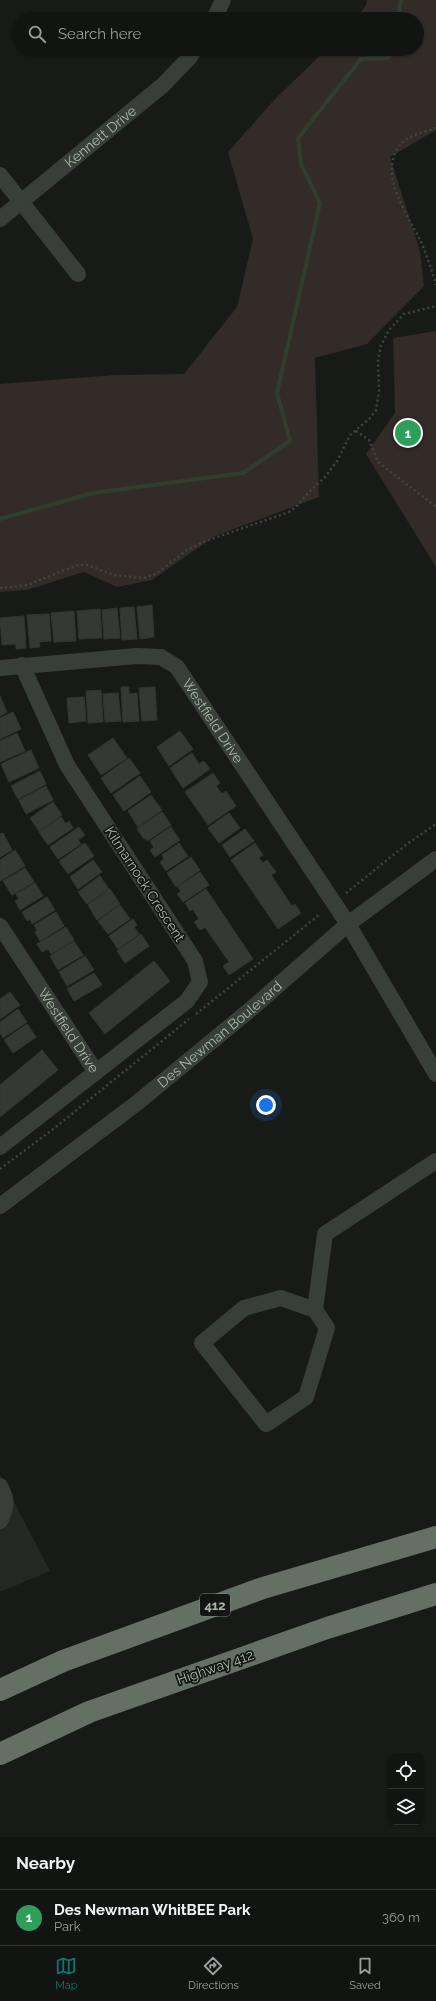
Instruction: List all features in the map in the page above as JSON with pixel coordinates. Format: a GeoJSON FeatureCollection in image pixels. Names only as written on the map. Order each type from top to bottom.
{"type":"FeatureCollection","features":[{"type":"Feature","properties":{"kind":"highway","name":"412"},"geometry":{"type":"LineString","coordinates":[[0,1690],[63,1661],[263,1588],[436,1538]]}},
{"type":"Feature","properties":{"kind":"highway","name":"Highway 412"},"geometry":{"type":"LineString","coordinates":[[0,1754],[90,1712],[380,1610],[436,1594]]}},
{"type":"Feature","properties":{"kind":"highway"},"geometry":{"type":"LineString","coordinates":[[380,1610],[436,1607]]}},
{"type":"Feature","properties":{"kind":"street"},"geometry":{"type":"LineString","coordinates":[[217,12],[223,0]]}},
{"type":"Feature","properties":{"kind":"street","name":"Kennett Drive"},"geometry":{"type":"LineString","coordinates":[[0,218],[163,85],[190,56]]}},
{"type":"Feature","properties":{"kind":"street"},"geometry":{"type":"LineString","coordinates":[[0,175],[78,274]]}},
{"type":"Feature","properties":{"kind":"street","name":"Westfield Drive"},"geometry":{"type":"LineString","coordinates":[[0,668],[137,656],[161,657],[172,662],[177,667],[348,924],[436,1074]]}},
{"type":"Feature","properties":{"kind":"street","name":"Kilmarnock Crescent"},"geometry":{"type":"LineString","coordinates":[[22,665],[67,765],[195,961],[200,982],[187,1001],[96,1072]]}},
{"type":"Feature","properties":{"kind":"street","name":"Des Newman Boulevard"},"geometry":{"type":"LineString","coordinates":[[0,1206],[137,1103],[251,1009],[348,924],[436,859]]}},
{"type":"Feature","properties":{"kind":"street","name":"Westfield Drive"},"geometry":{"type":"LineString","coordinates":[[0,926],[96,1072],[0,1146]]}},
{"type":"Feature","properties":{"kind":"street"},"geometry":{"type":"LineString","coordinates":[[315,1310],[281,1298],[244,1308],[202,1343],[266,1424],[306,1397],[328,1328],[315,1310],[326,1234],[436,1161]]}},
{"type":"Feature","properties":{"kind":"street"},"geometry":{"type":"LineString","coordinates":[[0,1486],[5,1496],[6,1508],[0,1521]]}},
{"type":"Feature","properties":{"kind":"path"},"geometry":{"type":"LineString","coordinates":[[436,128],[410,138],[400,144],[393,160],[392,174],[395,189],[432,267],[436,285]]}},
{"type":"Feature","properties":{"kind":"path"},"geometry":{"type":"LineString","coordinates":[[0,588],[27,585],[78,565],[87,565],[114,575],[130,578],[144,578],[156,574],[187,550],[203,542],[289,512],[296,507],[325,477],[337,461],[350,435],[369,419],[376,410],[379,391],[378,360],[380,345],[389,330],[404,314],[436,306]]}},
{"type":"Feature","properties":{"kind":"path"},"geometry":{"type":"LineString","coordinates":[[356,430],[369,440],[378,462],[436,507]]}},
{"type":"Feature","properties":{"kind":"path"},"geometry":{"type":"LineString","coordinates":[[346,893],[407,844],[436,824]]}},
{"type":"Feature","properties":{"kind":"path"},"geometry":{"type":"LineString","coordinates":[[0,1169],[52,1130],[319,915]]}},
{"type":"Feature","properties":{"kind":"shaded area"},"geometry":{"type":"Polygon","coordinates":[[[367,0],[436,0],[436,130],[390,157],[420,251],[424,286],[367,344],[315,358],[319,497],[215,536],[152,580],[117,587],[84,572],[27,590],[0,592],[0,384],[115,375],[184,374],[237,307],[253,239],[228,152],[275,99],[320,56],[424,56],[424,12],[361,12],[366,5],[367,0]]]}},
{"type":"Feature","properties":{"kind":"shaded area"},"geometry":{"type":"Polygon","coordinates":[[[436,331],[436,567],[366,454],[395,413],[393,338],[436,331]]]}},
{"type":"Feature","properties":{"kind":"shaded area"},"geometry":{"type":"Polygon","coordinates":[[[0,1475],[50,1571],[0,1592],[0,1475]]]}},
{"type":"Feature","properties":{"kind":"building"},"geometry":{"type":"Polygon","coordinates":[[[152,605],[154,637],[140,639],[137,607],[152,605]]]}},
{"type":"Feature","properties":{"kind":"building"},"geometry":{"type":"Polygon","coordinates":[[[134,607],[137,639],[122,640],[120,608],[134,607]]]}},
{"type":"Feature","properties":{"kind":"building"},"geometry":{"type":"Polygon","coordinates":[[[117,608],[120,638],[104,639],[102,610],[117,608]]]}},
{"type":"Feature","properties":{"kind":"building"},"geometry":{"type":"Polygon","coordinates":[[[100,609],[102,638],[79,639],[77,611],[100,609]]]}},
{"type":"Feature","properties":{"kind":"building"},"geometry":{"type":"Polygon","coordinates":[[[74,611],[76,641],[54,642],[51,613],[74,611]]]}},
{"type":"Feature","properties":{"kind":"building"},"geometry":{"type":"Polygon","coordinates":[[[49,614],[51,641],[39,642],[40,647],[30,648],[27,615],[49,614]]]}},
{"type":"Feature","properties":{"kind":"building"},"geometry":{"type":"Polygon","coordinates":[[[24,616],[26,648],[16,649],[16,644],[2,645],[0,618],[24,616]]]}},
{"type":"Feature","properties":{"kind":"building"},"geometry":{"type":"Polygon","coordinates":[[[121,687],[129,687],[129,694],[137,693],[139,721],[123,722],[121,687]]]}},
{"type":"Feature","properties":{"kind":"building"},"geometry":{"type":"Polygon","coordinates":[[[155,687],[157,720],[142,721],[139,688],[155,687]]]}},
{"type":"Feature","properties":{"kind":"building"},"geometry":{"type":"Polygon","coordinates":[[[101,690],[103,722],[88,723],[86,691],[101,690]]]}},
{"type":"Feature","properties":{"kind":"building"},"geometry":{"type":"Polygon","coordinates":[[[118,693],[121,721],[105,722],[103,694],[118,693]]]}},
{"type":"Feature","properties":{"kind":"building"},"geometry":{"type":"Polygon","coordinates":[[[0,696],[7,712],[0,716],[0,696]]]}},
{"type":"Feature","properties":{"kind":"building"},"geometry":{"type":"Polygon","coordinates":[[[84,697],[86,721],[69,723],[67,698],[84,697]]]}},
{"type":"Feature","properties":{"kind":"building"},"geometry":{"type":"Polygon","coordinates":[[[13,712],[21,729],[0,739],[0,718],[13,712]]]}},
{"type":"Feature","properties":{"kind":"building"},"geometry":{"type":"Polygon","coordinates":[[[180,731],[193,749],[169,766],[157,747],[180,731]]]}},
{"type":"Feature","properties":{"kind":"building"},"geometry":{"type":"Polygon","coordinates":[[[17,733],[25,751],[0,762],[0,741],[17,733]]]}},
{"type":"Feature","properties":{"kind":"building"},"geometry":{"type":"Polygon","coordinates":[[[113,738],[127,758],[101,775],[88,755],[113,738]]]}},
{"type":"Feature","properties":{"kind":"building"},"geometry":{"type":"Polygon","coordinates":[[[31,750],[39,768],[9,782],[1,764],[31,750]]]}},
{"type":"Feature","properties":{"kind":"building"},"geometry":{"type":"Polygon","coordinates":[[[192,753],[199,764],[204,761],[210,769],[183,788],[170,768],[192,753]]]}},
{"type":"Feature","properties":{"kind":"building"},"geometry":{"type":"Polygon","coordinates":[[[129,758],[140,773],[111,793],[101,778],[129,758]]]}},
{"type":"Feature","properties":{"kind":"building"},"geometry":{"type":"Polygon","coordinates":[[[40,771],[46,784],[18,799],[11,786],[40,771]]]}},
{"type":"Feature","properties":{"kind":"building"},"geometry":{"type":"Polygon","coordinates":[[[213,773],[220,783],[216,786],[222,794],[226,791],[236,806],[208,825],[185,792],[213,773]]]}},
{"type":"Feature","properties":{"kind":"building"},"geometry":{"type":"Polygon","coordinates":[[[140,776],[151,792],[124,811],[113,795],[140,776]]]}},
{"type":"Feature","properties":{"kind":"building"},"geometry":{"type":"Polygon","coordinates":[[[46,786],[53,800],[26,814],[19,800],[46,786]]]}},
{"type":"Feature","properties":{"kind":"building"},"geometry":{"type":"Polygon","coordinates":[[[151,795],[162,810],[138,827],[128,811],[151,795]]]}},
{"type":"Feature","properties":{"kind":"building"},"geometry":{"type":"Polygon","coordinates":[[[53,802],[62,815],[39,831],[30,818],[53,802]]]}},
{"type":"Feature","properties":{"kind":"building"},"geometry":{"type":"Polygon","coordinates":[[[162,812],[171,825],[147,841],[137,829],[162,812]]]}},
{"type":"Feature","properties":{"kind":"building"},"geometry":{"type":"Polygon","coordinates":[[[229,813],[240,828],[219,843],[208,828],[229,813]]]}},
{"type":"Feature","properties":{"kind":"building"},"geometry":{"type":"Polygon","coordinates":[[[61,817],[66,824],[69,821],[73,828],[48,845],[39,832],[61,817]]]}},
{"type":"Feature","properties":{"kind":"building"},"geometry":{"type":"Polygon","coordinates":[[[79,827],[85,835],[78,840],[81,844],[58,859],[50,847],[79,827]]]}},
{"type":"Feature","properties":{"kind":"building"},"geometry":{"type":"Polygon","coordinates":[[[171,827],[180,840],[155,857],[150,850],[154,847],[150,841],[171,827]]]}},
{"type":"Feature","properties":{"kind":"building"},"geometry":{"type":"Polygon","coordinates":[[[245,829],[254,841],[230,857],[222,845],[245,829]]]}},
{"type":"Feature","properties":{"kind":"building"},"geometry":{"type":"Polygon","coordinates":[[[3,833],[12,850],[0,857],[0,834],[3,833]]]}},
{"type":"Feature","properties":{"kind":"building"},"geometry":{"type":"Polygon","coordinates":[[[85,843],[94,856],[68,874],[59,861],[85,843]]]}},
{"type":"Feature","properties":{"kind":"building"},"geometry":{"type":"Polygon","coordinates":[[[179,843],[188,856],[166,871],[160,862],[164,859],[162,855],[179,843]]]}},
{"type":"Feature","properties":{"kind":"building"},"geometry":{"type":"Polygon","coordinates":[[[255,843],[263,855],[259,858],[263,863],[267,860],[276,872],[271,875],[292,906],[295,904],[301,913],[278,929],[231,860],[255,843]]]}},
{"type":"Feature","properties":{"kind":"building"},"geometry":{"type":"Polygon","coordinates":[[[15,850],[25,866],[0,881],[0,860],[15,850]]]}},
{"type":"Feature","properties":{"kind":"building"},"geometry":{"type":"Polygon","coordinates":[[[191,857],[200,870],[176,887],[167,873],[191,857]]]}},
{"type":"Feature","properties":{"kind":"building"},"geometry":{"type":"Polygon","coordinates":[[[93,860],[102,872],[78,889],[70,877],[93,860]]]}},
{"type":"Feature","properties":{"kind":"building"},"geometry":{"type":"Polygon","coordinates":[[[25,868],[34,882],[12,895],[3,881],[25,868]]]}},
{"type":"Feature","properties":{"kind":"building"},"geometry":{"type":"Polygon","coordinates":[[[200,872],[209,885],[183,902],[177,894],[181,891],[178,887],[200,872]]]}},
{"type":"Feature","properties":{"kind":"building"},"geometry":{"type":"Polygon","coordinates":[[[100,876],[109,889],[87,904],[78,892],[100,876]]]}},
{"type":"Feature","properties":{"kind":"building"},"geometry":{"type":"Polygon","coordinates":[[[35,883],[43,896],[20,910],[15,901],[19,899],[16,894],[35,883]]]}},
{"type":"Feature","properties":{"kind":"building"},"geometry":{"type":"Polygon","coordinates":[[[110,889],[120,904],[97,920],[88,905],[110,889]]]}},
{"type":"Feature","properties":{"kind":"building"},"geometry":{"type":"Polygon","coordinates":[[[206,889],[253,959],[229,975],[223,966],[229,962],[205,927],[200,930],[194,922],[199,919],[193,909],[190,911],[185,903],[206,889]]]}},
{"type":"Feature","properties":{"kind":"building"},"geometry":{"type":"Polygon","coordinates":[[[47,897],[55,910],[32,924],[30,919],[27,921],[22,912],[47,897]]]}},
{"type":"Feature","properties":{"kind":"building"},"geometry":{"type":"Polygon","coordinates":[[[120,905],[130,919],[108,934],[98,921],[120,905]]]}},
{"type":"Feature","properties":{"kind":"building"},"geometry":{"type":"Polygon","coordinates":[[[56,912],[64,926],[40,941],[35,932],[37,930],[34,925],[56,912]]]}},
{"type":"Feature","properties":{"kind":"building"},"geometry":{"type":"Polygon","coordinates":[[[133,919],[137,925],[134,927],[139,934],[118,949],[109,936],[133,919]]]}},
{"type":"Feature","properties":{"kind":"building"},"geometry":{"type":"Polygon","coordinates":[[[66,927],[74,940],[51,954],[48,949],[42,952],[37,944],[66,927]]]}},
{"type":"Feature","properties":{"kind":"building"},"geometry":{"type":"Polygon","coordinates":[[[141,934],[149,946],[125,963],[117,951],[141,934]]]}},
{"type":"Feature","properties":{"kind":"building"},"geometry":{"type":"Polygon","coordinates":[[[74,941],[83,955],[58,970],[50,956],[74,941]]]}},
{"type":"Feature","properties":{"kind":"building"},"geometry":{"type":"Polygon","coordinates":[[[85,956],[94,970],[67,986],[59,972],[85,956]]]}},
{"type":"Feature","properties":{"kind":"building"},"geometry":{"type":"Polygon","coordinates":[[[154,961],[170,981],[105,1034],[89,1013],[154,961]]]}},
{"type":"Feature","properties":{"kind":"building"},"geometry":{"type":"Polygon","coordinates":[[[94,973],[102,985],[74,1001],[67,989],[94,973]]]}},
{"type":"Feature","properties":{"kind":"building"},"geometry":{"type":"Polygon","coordinates":[[[10,992],[20,1005],[0,1019],[0,999],[10,992]]]}},
{"type":"Feature","properties":{"kind":"building"},"geometry":{"type":"Polygon","coordinates":[[[18,1009],[27,1022],[3,1038],[0,1033],[0,1022],[18,1009]]]}},
{"type":"Feature","properties":{"kind":"building"},"geometry":{"type":"Polygon","coordinates":[[[27,1024],[36,1037],[13,1053],[4,1040],[27,1024]]]}},
{"type":"Feature","properties":{"kind":"building"},"geometry":{"type":"Polygon","coordinates":[[[42,1050],[58,1070],[0,1117],[0,1085],[42,1050]]]}},
{"type":"Feature","properties":{"kind":"waterway"},"geometry":{"type":"LineString","coordinates":[[399,12],[401,0]]}},
{"type":"Feature","properties":{"kind":"waterway"},"geometry":{"type":"LineString","coordinates":[[0,519],[93,493],[243,473],[290,441],[277,393],[320,203],[301,164],[298,138],[361,59],[388,58],[388,56]]}},
{"type":"Feature","properties":{"kind":"place","name":"Des Newman WhitBEE Park"},"geometry":{"type":"Point","coordinates":[408,433]}}]}
